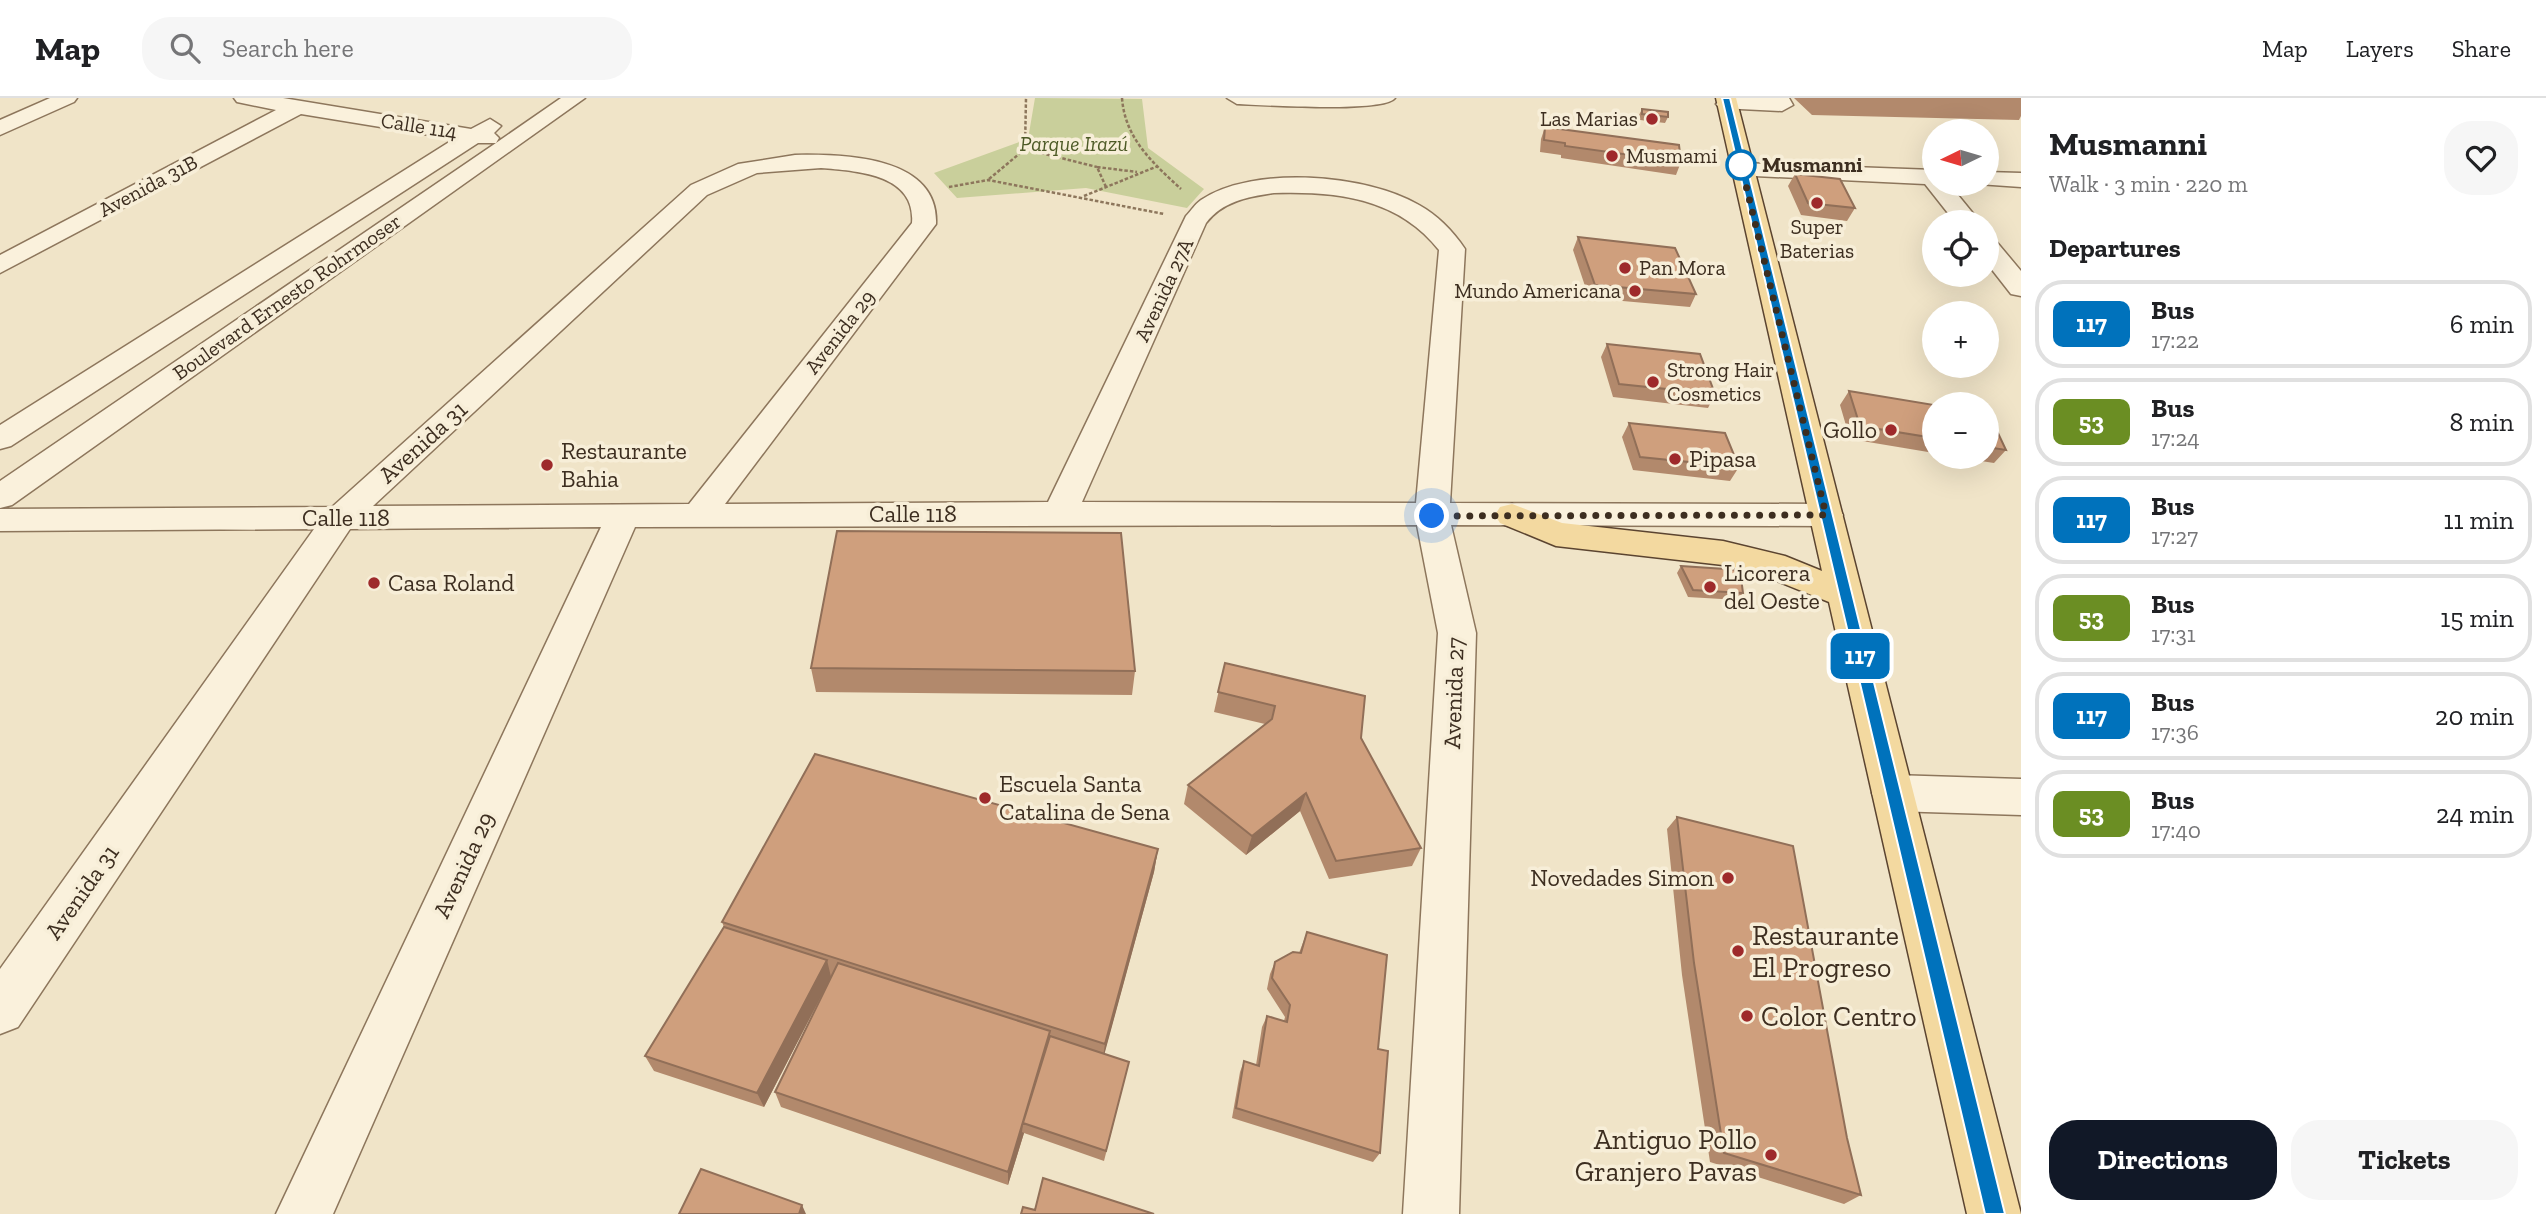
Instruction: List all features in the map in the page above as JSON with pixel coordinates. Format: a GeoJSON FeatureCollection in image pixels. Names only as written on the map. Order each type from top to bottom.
{"type":"FeatureCollection","features":[{"type":"Feature","properties":{"kind":"main road"},"geometry":{"type":"LineString","coordinates":[[1726,101],[1995,1214]]}},
{"type":"Feature","properties":{"kind":"main road"},"geometry":{"type":"LineString","coordinates":[[1512,515],[1556,534],[1723,553],[1772,565],[1845,594]]}},
{"type":"Feature","properties":{"kind":"street"},"geometry":{"type":"LineString","coordinates":[[0,128],[67,98]]}},
{"type":"Feature","properties":{"kind":"street","name":"Calle 114"},"geometry":{"type":"LineString","coordinates":[[244,98],[511,142]]}},
{"type":"Feature","properties":{"kind":"street","name":"Boulevard Ernesto Rohrmoser"},"geometry":{"type":"LineString","coordinates":[[0,439],[475,135],[542,106],[575,98]]}},
{"type":"Feature","properties":{"kind":"street"},"geometry":{"type":"LineString","coordinates":[[542,106],[588,98]]}},
{"type":"Feature","properties":{"kind":"street"},"geometry":{"type":"LineString","coordinates":[[1237,98],[1353,101],[1385,98]]}},
{"type":"Feature","properties":{"kind":"street"},"geometry":{"type":"LineString","coordinates":[[1726,101],[1782,105],[1779,98]]}},
{"type":"Feature","properties":{"kind":"street","name":"Boulevard Ernesto Rohrmoser"},"geometry":{"type":"LineString","coordinates":[[0,497],[511,142],[542,106]]}},
{"type":"Feature","properties":{"kind":"street","name":"Avenida 31B"},"geometry":{"type":"LineString","coordinates":[[0,265],[297,107]]}},
{"type":"Feature","properties":{"kind":"street","name":"Avenida 31"},"geometry":{"type":"LineString","coordinates":[[0,1010],[340,518],[699,190],[754,167],[792,162],[863,166],[897,178],[914,188],[918,195]]}},
{"type":"Feature","properties":{"kind":"street"},"geometry":{"type":"LineString","coordinates":[[1742,170],[1922,178]]}},
{"type":"Feature","properties":{"kind":"street"},"geometry":{"type":"LineString","coordinates":[[1999,179],[2021,180]]}},
{"type":"Feature","properties":{"kind":"street","name":"Avenida 27"},"geometry":{"type":"LineString","coordinates":[[1202,213],[1239,192],[1292,185],[1354,191],[1395,202],[1435,227],[1451,249],[1432,516],[1457,633],[1431,1214]]}},
{"type":"Feature","properties":{"kind":"street","name":"Avenida 29"},"geometry":{"type":"LineString","coordinates":[[699,515],[924,224],[925,205],[918,195]]}},
{"type":"Feature","properties":{"kind":"street"},"geometry":{"type":"LineString","coordinates":[[1947,196],[1959,210]]}},
{"type":"Feature","properties":{"kind":"street","name":"Avenida 27A"},"geometry":{"type":"LineString","coordinates":[[1060,513],[1202,213]]}},
{"type":"Feature","properties":{"kind":"street"},"geometry":{"type":"LineString","coordinates":[[1999,261],[2021,288]]}},
{"type":"Feature","properties":{"kind":"street","name":"Calle 118"},"geometry":{"type":"LineString","coordinates":[[0,520],[1060,513],[1826,515]]}},
{"type":"Feature","properties":{"kind":"street","name":"Avenida 29"},"geometry":{"type":"LineString","coordinates":[[304,1214],[623,516]]}},
{"type":"Feature","properties":{"kind":"street"},"geometry":{"type":"LineString","coordinates":[[1893,793],[2021,797]]}},
{"type":"Feature","properties":{"kind":"path"},"geometry":{"type":"LineString","coordinates":[[988,180],[1024,149],[1026,98]]}},
{"type":"Feature","properties":{"kind":"path"},"geometry":{"type":"LineString","coordinates":[[1122,98],[1125,118],[1137,146],[1202,213]]}},
{"type":"Feature","properties":{"kind":"path"},"geometry":{"type":"LineString","coordinates":[[1024,149],[1097,167],[1138,173]]}},
{"type":"Feature","properties":{"kind":"path"},"geometry":{"type":"LineString","coordinates":[[1084,196],[1158,166]]}},
{"type":"Feature","properties":{"kind":"path"},"geometry":{"type":"LineString","coordinates":[[1097,167],[1105,187]]}},
{"type":"Feature","properties":{"kind":"path"},"geometry":{"type":"LineString","coordinates":[[918,195],[988,180],[1202,213]]}},
{"type":"Feature","properties":{"kind":"green space","name":"Parque Irazú"},"geometry":{"type":"Polygon","coordinates":[[[1035,98],[1142,99],[1148,148],[1204,189],[1187,208],[1086,188],[957,198],[934,173],[1028,139],[1035,98]]]}},
{"type":"Feature","properties":{"kind":"building"},"geometry":{"type":"Polygon","coordinates":[[[1642,109],[1668,112],[1668,117],[1642,114],[1642,109]]]}},
{"type":"Feature","properties":{"kind":"building"},"geometry":{"type":"Polygon","coordinates":[[[1545,127],[1679,145],[1681,162],[1565,146],[1565,143],[1544,140],[1545,127]]]}},
{"type":"Feature","properties":{"kind":"building"},"geometry":{"type":"Polygon","coordinates":[[[1795,174],[1840,179],[1855,208],[1808,203],[1795,174]]]}},
{"type":"Feature","properties":{"kind":"building"},"geometry":{"type":"Polygon","coordinates":[[[1578,237],[1675,248],[1696,294],[1595,285],[1578,237]]]}},
{"type":"Feature","properties":{"kind":"building"},"geometry":{"type":"Polygon","coordinates":[[[1607,344],[1700,354],[1715,394],[1619,384],[1607,344]]]}},
{"type":"Feature","properties":{"kind":"building"},"geometry":{"type":"Polygon","coordinates":[[[1849,391],[1922,403],[1922,436],[1860,426],[1849,391]]]}},
{"type":"Feature","properties":{"kind":"building"},"geometry":{"type":"Polygon","coordinates":[[[1629,423],[1725,433],[1739,467],[1640,457],[1629,423]]]}},
{"type":"Feature","properties":{"kind":"building"},"geometry":{"type":"Polygon","coordinates":[[[1999,435],[2006,450],[1999,449],[1999,435]]]}},
{"type":"Feature","properties":{"kind":"building"},"geometry":{"type":"Polygon","coordinates":[[[837,531],[1121,533],[1135,671],[811,668],[837,531]]]}},
{"type":"Feature","properties":{"kind":"building"},"geometry":{"type":"Polygon","coordinates":[[[1681,566],[1740,570],[1743,593],[1693,590],[1681,566]]]}},
{"type":"Feature","properties":{"kind":"building"},"geometry":{"type":"Polygon","coordinates":[[[1225,663],[1365,696],[1361,738],[1421,848],[1336,861],[1306,793],[1252,836],[1188,785],[1272,719],[1275,706],[1218,692],[1225,663]]]}},
{"type":"Feature","properties":{"kind":"building"},"geometry":{"type":"Polygon","coordinates":[[[815,754],[1158,849],[1105,1044],[722,922],[815,754]]]}},
{"type":"Feature","properties":{"kind":"building"},"geometry":{"type":"Polygon","coordinates":[[[1677,817],[1793,846],[1847,1138],[1861,1195],[1724,1153],[1694,963],[1677,817]]]}},
{"type":"Feature","properties":{"kind":"building"},"geometry":{"type":"Polygon","coordinates":[[[724,927],[827,960],[757,1093],[645,1056],[724,927]]]}},
{"type":"Feature","properties":{"kind":"building"},"geometry":{"type":"Polygon","coordinates":[[[1307,932],[1387,955],[1378,1049],[1388,1051],[1380,1153],[1236,1108],[1244,1061],[1259,1066],[1267,1016],[1287,1022],[1290,1005],[1272,978],[1275,962],[1293,952],[1301,953],[1307,932]]]}},
{"type":"Feature","properties":{"kind":"building"},"geometry":{"type":"Polygon","coordinates":[[[838,963],[1050,1031],[1008,1172],[775,1092],[838,963]]]}},
{"type":"Feature","properties":{"kind":"building"},"geometry":{"type":"Polygon","coordinates":[[[1050,1036],[1129,1062],[1106,1151],[1023,1123],[1050,1036]]]}},
{"type":"Feature","properties":{"kind":"building"},"geometry":{"type":"Polygon","coordinates":[[[701,1169],[802,1205],[799,1214],[679,1214],[701,1169]]]}},
{"type":"Feature","properties":{"kind":"building"},"geometry":{"type":"Polygon","coordinates":[[[1043,1178],[1154,1214],[1021,1214],[1023,1207],[1035,1210],[1043,1178]]]}},
{"type":"Feature","properties":{"kind":"bus line","name":"117"},"geometry":{"type":"LineString","coordinates":[[1726,98],[1995,1214]]}},
{"type":"Feature","properties":{"kind":"place","name":"Las Marias"},"geometry":{"type":"Point","coordinates":[1652,119]}},
{"type":"Feature","properties":{"kind":"place","name":"Musmami"},"geometry":{"type":"Point","coordinates":[1612,156]}},
{"type":"Feature","properties":{"kind":"place","name":"Musmanni"},"geometry":{"type":"Point","coordinates":[1741,165]}},
{"type":"Feature","properties":{"kind":"place","name":"Super Baterias"},"geometry":{"type":"Point","coordinates":[1817,203]}},
{"type":"Feature","properties":{"kind":"place","name":"Pan Mora"},"geometry":{"type":"Point","coordinates":[1625,268]}},
{"type":"Feature","properties":{"kind":"place","name":"Mundo Americana"},"geometry":{"type":"Point","coordinates":[1635,291]}},
{"type":"Feature","properties":{"kind":"place","name":"Strong Hair Cosmetics"},"geometry":{"type":"Point","coordinates":[1653,382]}},
{"type":"Feature","properties":{"kind":"place","name":"Gollo"},"geometry":{"type":"Point","coordinates":[1891,430]}},
{"type":"Feature","properties":{"kind":"place","name":"Pipasa"},"geometry":{"type":"Point","coordinates":[1675,459]}},
{"type":"Feature","properties":{"kind":"place","name":"Restaurante Bahia"},"geometry":{"type":"Point","coordinates":[547,465]}},
{"type":"Feature","properties":{"kind":"place","name":"Casa Roland"},"geometry":{"type":"Point","coordinates":[374,583]}},
{"type":"Feature","properties":{"kind":"place","name":"Licorera del Oeste"},"geometry":{"type":"Point","coordinates":[1710,587]}},
{"type":"Feature","properties":{"kind":"place","name":"Escuela Santa Catalina de Sena"},"geometry":{"type":"Point","coordinates":[985,798]}},
{"type":"Feature","properties":{"kind":"place","name":"Novedades Simon"},"geometry":{"type":"Point","coordinates":[1728,878]}},
{"type":"Feature","properties":{"kind":"place","name":"Restaurante El Progreso"},"geometry":{"type":"Point","coordinates":[1738,951]}},
{"type":"Feature","properties":{"kind":"place","name":"Color Centro"},"geometry":{"type":"Point","coordinates":[1747,1016]}},
{"type":"Feature","properties":{"kind":"place","name":"Antiguo Pollo Granjero Pavas"},"geometry":{"type":"Point","coordinates":[1771,1155]}},
{"type":"Feature","properties":{"kind":"route"},"geometry":{"type":"LineString","coordinates":[[1432,516],[1826,515],[1741,165]]}}]}
